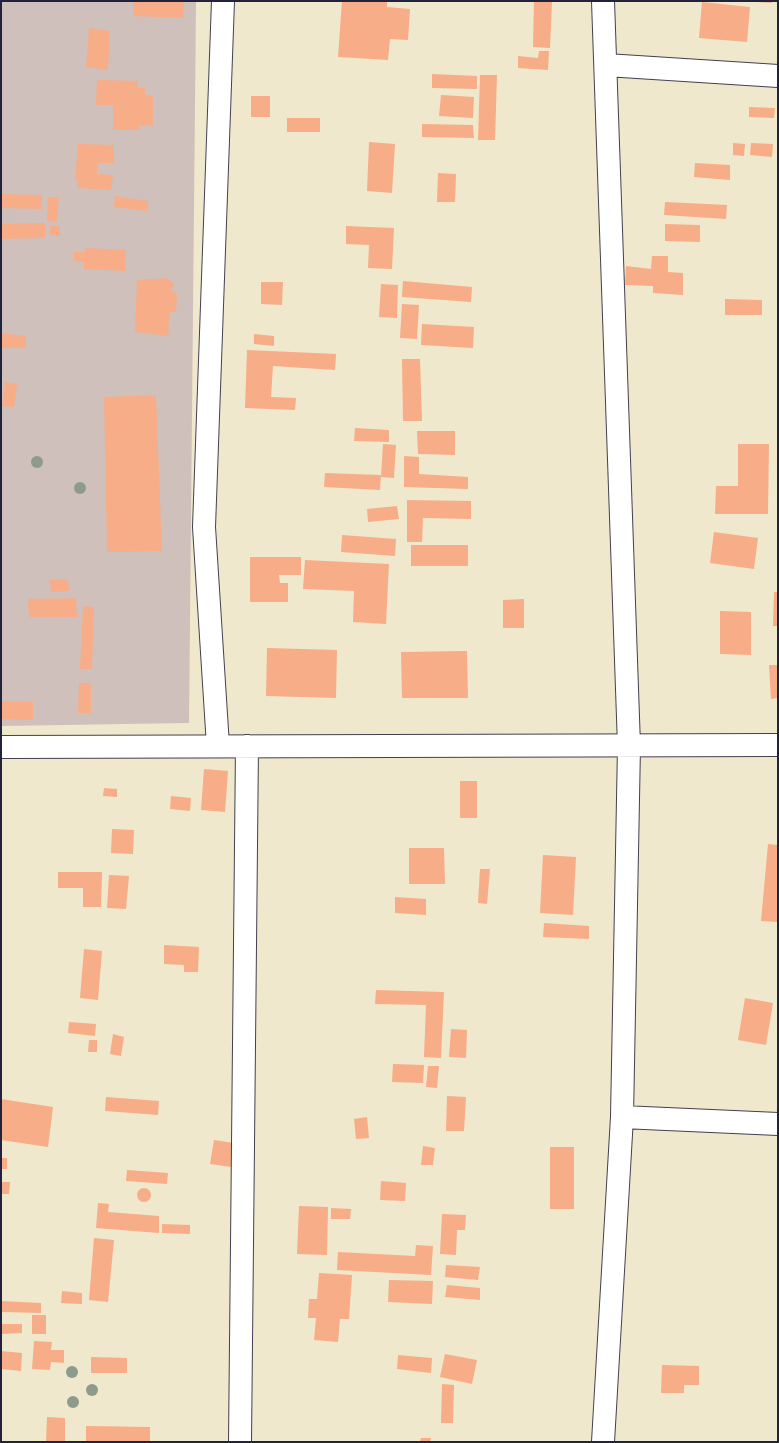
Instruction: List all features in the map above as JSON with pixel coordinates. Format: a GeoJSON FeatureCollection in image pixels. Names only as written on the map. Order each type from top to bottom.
{"type":"FeatureCollection","features":[{"type":"Feature","properties":{"kind":"street"},"geometry":{"type":"LineString","coordinates":[[218,746],[204,527],[223,1]]}},
{"type":"Feature","properties":{"kind":"street"},"geometry":{"type":"LineString","coordinates":[[603,1442],[622,1117],[628,746],[604,1]]}},
{"type":"Feature","properties":{"kind":"street"},"geometry":{"type":"LineString","coordinates":[[606,64],[778,76]]}},
{"type":"Feature","properties":{"kind":"street"},"geometry":{"type":"LineString","coordinates":[[1,746],[778,745]]}},
{"type":"Feature","properties":{"kind":"street"},"geometry":{"type":"LineString","coordinates":[[240,1442],[247,746]]}},
{"type":"Feature","properties":{"kind":"street"},"geometry":{"type":"LineString","coordinates":[[622,1117],[778,1124]]}},
{"type":"Feature","properties":{"kind":"shaded area"},"geometry":{"type":"Polygon","coordinates":[[[1,1],[196,1],[189,723],[1,726],[1,1]]]}},
{"type":"Feature","properties":{"kind":"building"},"geometry":{"type":"Polygon","coordinates":[[[133,1],[184,1],[183,18],[133,16],[133,1]]]}},
{"type":"Feature","properties":{"kind":"building"},"geometry":{"type":"Polygon","coordinates":[[[342,1],[387,1],[387,7],[410,9],[408,40],[390,39],[388,60],[338,57],[342,1]]]}},
{"type":"Feature","properties":{"kind":"building"},"geometry":{"type":"Polygon","coordinates":[[[534,1],[552,2],[550,48],[533,47],[534,1]]]}},
{"type":"Feature","properties":{"kind":"building"},"geometry":{"type":"Polygon","coordinates":[[[772,1],[772,3],[756,2],[772,1]]]}},
{"type":"Feature","properties":{"kind":"building"},"geometry":{"type":"Polygon","coordinates":[[[702,2],[750,7],[747,42],[699,38],[702,2]]]}},
{"type":"Feature","properties":{"kind":"building"},"geometry":{"type":"Polygon","coordinates":[[[89,28],[110,31],[108,70],[86,67],[89,28]]]}},
{"type":"Feature","properties":{"kind":"building"},"geometry":{"type":"Polygon","coordinates":[[[539,51],[549,51],[548,70],[518,68],[518,56],[538,58],[539,51]]]}},
{"type":"Feature","properties":{"kind":"building"},"geometry":{"type":"Polygon","coordinates":[[[432,74],[477,76],[477,89],[432,88],[432,74]]]}},
{"type":"Feature","properties":{"kind":"building"},"geometry":{"type":"Polygon","coordinates":[[[480,75],[497,75],[495,140],[478,140],[480,75]]]}},
{"type":"Feature","properties":{"kind":"building"},"geometry":{"type":"Polygon","coordinates":[[[97,80],[138,81],[138,88],[145,88],[145,95],[153,96],[153,126],[139,125],[139,130],[113,130],[113,105],[96,105],[97,80]]]}},
{"type":"Feature","properties":{"kind":"building"},"geometry":{"type":"Polygon","coordinates":[[[441,95],[474,97],[473,118],[439,116],[441,95]]]}},
{"type":"Feature","properties":{"kind":"building"},"geometry":{"type":"Polygon","coordinates":[[[251,96],[270,96],[270,117],[251,117],[251,96]]]}},
{"type":"Feature","properties":{"kind":"building"},"geometry":{"type":"Polygon","coordinates":[[[749,107],[775,108],[774,118],[749,117],[749,107]]]}},
{"type":"Feature","properties":{"kind":"building"},"geometry":{"type":"Polygon","coordinates":[[[287,118],[320,118],[320,132],[287,132],[287,118]]]}},
{"type":"Feature","properties":{"kind":"building"},"geometry":{"type":"Polygon","coordinates":[[[422,124],[473,125],[474,138],[422,137],[422,124]]]}},
{"type":"Feature","properties":{"kind":"building"},"geometry":{"type":"Polygon","coordinates":[[[369,142],[395,144],[392,193],[367,191],[369,142]]]}},
{"type":"Feature","properties":{"kind":"building"},"geometry":{"type":"Polygon","coordinates":[[[733,143],[745,144],[744,156],[733,155],[733,143]]]}},
{"type":"Feature","properties":{"kind":"building"},"geometry":{"type":"Polygon","coordinates":[[[751,143],[773,144],[772,157],[750,155],[751,143]]]}},
{"type":"Feature","properties":{"kind":"building"},"geometry":{"type":"Polygon","coordinates":[[[78,144],[114,145],[114,163],[98,163],[97,174],[113,175],[111,190],[77,188],[77,180],[75,180],[78,144]]]}},
{"type":"Feature","properties":{"kind":"building"},"geometry":{"type":"Polygon","coordinates":[[[695,163],[730,165],[730,180],[694,177],[695,163]]]}},
{"type":"Feature","properties":{"kind":"building"},"geometry":{"type":"Polygon","coordinates":[[[438,173],[456,174],[455,202],[437,202],[438,173]]]}},
{"type":"Feature","properties":{"kind":"building"},"geometry":{"type":"Polygon","coordinates":[[[1,194],[42,195],[42,209],[1,208],[1,194]]]}},
{"type":"Feature","properties":{"kind":"building"},"geometry":{"type":"Polygon","coordinates":[[[115,196],[148,201],[147,211],[114,207],[115,196]]]}},
{"type":"Feature","properties":{"kind":"building"},"geometry":{"type":"Polygon","coordinates":[[[48,197],[59,197],[57,222],[47,221],[48,197]]]}},
{"type":"Feature","properties":{"kind":"building"},"geometry":{"type":"Polygon","coordinates":[[[665,202],[727,205],[726,219],[664,215],[665,202]]]}},
{"type":"Feature","properties":{"kind":"building"},"geometry":{"type":"Polygon","coordinates":[[[45,223],[45,238],[1,239],[1,224],[45,223]]]}},
{"type":"Feature","properties":{"kind":"building"},"geometry":{"type":"Polygon","coordinates":[[[665,224],[700,225],[700,242],[665,241],[665,224]]]}},
{"type":"Feature","properties":{"kind":"building"},"geometry":{"type":"Polygon","coordinates":[[[50,226],[60,226],[60,236],[50,235],[50,226]]]}},
{"type":"Feature","properties":{"kind":"building"},"geometry":{"type":"Polygon","coordinates":[[[346,226],[394,228],[392,269],[368,268],[369,245],[346,244],[346,226]]]}},
{"type":"Feature","properties":{"kind":"building"},"geometry":{"type":"Polygon","coordinates":[[[85,248],[126,250],[125,271],[84,269],[84,262],[74,261],[74,252],[85,252],[85,248]]]}},
{"type":"Feature","properties":{"kind":"building"},"geometry":{"type":"Polygon","coordinates":[[[652,256],[668,256],[668,272],[683,273],[683,295],[653,293],[653,286],[625,285],[626,266],[651,269],[652,256]]]}},
{"type":"Feature","properties":{"kind":"building"},"geometry":{"type":"Polygon","coordinates":[[[168,278],[174,285],[171,291],[177,294],[176,312],[170,311],[168,336],[135,332],[137,280],[168,278]]]}},
{"type":"Feature","properties":{"kind":"building"},"geometry":{"type":"Polygon","coordinates":[[[403,281],[472,287],[471,302],[402,297],[403,281]]]}},
{"type":"Feature","properties":{"kind":"building"},"geometry":{"type":"Polygon","coordinates":[[[261,282],[283,282],[282,305],[261,304],[261,282]]]}},
{"type":"Feature","properties":{"kind":"building"},"geometry":{"type":"Polygon","coordinates":[[[381,284],[398,285],[397,318],[379,317],[381,284]]]}},
{"type":"Feature","properties":{"kind":"building"},"geometry":{"type":"Polygon","coordinates":[[[725,299],[762,300],[762,315],[725,315],[725,299]]]}},
{"type":"Feature","properties":{"kind":"building"},"geometry":{"type":"Polygon","coordinates":[[[402,304],[419,305],[417,339],[400,338],[402,304]]]}},
{"type":"Feature","properties":{"kind":"building"},"geometry":{"type":"Polygon","coordinates":[[[422,324],[474,327],[473,348],[421,345],[422,324]]]}},
{"type":"Feature","properties":{"kind":"building"},"geometry":{"type":"Polygon","coordinates":[[[1,333],[26,336],[26,348],[1,348],[1,333]]]}},
{"type":"Feature","properties":{"kind":"building"},"geometry":{"type":"Polygon","coordinates":[[[254,334],[274,336],[274,346],[254,344],[254,334]]]}},
{"type":"Feature","properties":{"kind":"building"},"geometry":{"type":"Polygon","coordinates":[[[247,350],[336,354],[335,370],[273,366],[271,397],[296,398],[295,410],[245,408],[247,350]]]}},
{"type":"Feature","properties":{"kind":"building"},"geometry":{"type":"Polygon","coordinates":[[[402,359],[420,359],[422,421],[403,421],[402,359]]]}},
{"type":"Feature","properties":{"kind":"building"},"geometry":{"type":"Polygon","coordinates":[[[5,382],[17,384],[14,407],[2,406],[5,382]]]}},
{"type":"Feature","properties":{"kind":"building"},"geometry":{"type":"Polygon","coordinates":[[[156,395],[162,551],[107,552],[104,397],[156,395]]]}},
{"type":"Feature","properties":{"kind":"building"},"geometry":{"type":"Polygon","coordinates":[[[355,428],[389,430],[389,442],[354,441],[355,428]]]}},
{"type":"Feature","properties":{"kind":"building"},"geometry":{"type":"Polygon","coordinates":[[[417,431],[455,431],[455,455],[418,454],[417,431]]]}},
{"type":"Feature","properties":{"kind":"building"},"geometry":{"type":"Polygon","coordinates":[[[383,444],[396,445],[394,478],[381,477],[383,444]]]}},
{"type":"Feature","properties":{"kind":"building"},"geometry":{"type":"Polygon","coordinates":[[[738,444],[769,444],[768,514],[715,514],[716,486],[738,486],[738,444]]]}},
{"type":"Feature","properties":{"kind":"building"},"geometry":{"type":"Polygon","coordinates":[[[404,456],[419,457],[419,474],[468,477],[468,489],[404,487],[404,456]]]}},
{"type":"Feature","properties":{"kind":"building"},"geometry":{"type":"Polygon","coordinates":[[[325,473],[381,475],[380,490],[324,487],[325,473]]]}},
{"type":"Feature","properties":{"kind":"building"},"geometry":{"type":"Polygon","coordinates":[[[407,500],[471,501],[471,519],[423,518],[422,542],[407,542],[407,500]]]}},
{"type":"Feature","properties":{"kind":"building"},"geometry":{"type":"Polygon","coordinates":[[[397,506],[399,519],[368,522],[367,509],[397,506]]]}},
{"type":"Feature","properties":{"kind":"building"},"geometry":{"type":"Polygon","coordinates":[[[714,532],[758,538],[754,569],[710,563],[714,532]]]}},
{"type":"Feature","properties":{"kind":"building"},"geometry":{"type":"Polygon","coordinates":[[[342,535],[396,539],[395,556],[341,552],[342,535]]]}},
{"type":"Feature","properties":{"kind":"building"},"geometry":{"type":"Polygon","coordinates":[[[411,545],[468,545],[468,566],[411,566],[411,545]]]}},
{"type":"Feature","properties":{"kind":"building"},"geometry":{"type":"Polygon","coordinates":[[[250,557],[301,557],[301,575],[279,575],[280,583],[288,583],[288,602],[250,602],[250,557]]]}},
{"type":"Feature","properties":{"kind":"building"},"geometry":{"type":"Polygon","coordinates":[[[305,560],[389,564],[386,624],[353,622],[354,591],[303,589],[305,560]]]}},
{"type":"Feature","properties":{"kind":"building"},"geometry":{"type":"Polygon","coordinates":[[[68,579],[69,591],[51,592],[50,580],[68,579]]]}},
{"type":"Feature","properties":{"kind":"building"},"geometry":{"type":"Polygon","coordinates":[[[774,592],[778,592],[778,626],[773,626],[774,592]]]}},
{"type":"Feature","properties":{"kind":"building"},"geometry":{"type":"Polygon","coordinates":[[[76,598],[77,617],[29,617],[28,599],[76,598]]]}},
{"type":"Feature","properties":{"kind":"building"},"geometry":{"type":"Polygon","coordinates":[[[524,599],[524,628],[503,628],[503,600],[524,599]]]}},
{"type":"Feature","properties":{"kind":"building"},"geometry":{"type":"Polygon","coordinates":[[[83,606],[94,607],[92,669],[80,669],[83,606]]]}},
{"type":"Feature","properties":{"kind":"building"},"geometry":{"type":"Polygon","coordinates":[[[720,611],[751,612],[751,655],[720,654],[720,611]]]}},
{"type":"Feature","properties":{"kind":"building"},"geometry":{"type":"Polygon","coordinates":[[[267,648],[337,650],[336,698],[266,696],[267,648]]]}},
{"type":"Feature","properties":{"kind":"building"},"geometry":{"type":"Polygon","coordinates":[[[467,651],[468,698],[402,698],[401,652],[467,651]]]}},
{"type":"Feature","properties":{"kind":"building"},"geometry":{"type":"Polygon","coordinates":[[[769,665],[778,665],[778,698],[771,699],[769,665]]]}},
{"type":"Feature","properties":{"kind":"building"},"geometry":{"type":"Polygon","coordinates":[[[79,683],[91,683],[91,713],[78,713],[79,683]]]}},
{"type":"Feature","properties":{"kind":"building"},"geometry":{"type":"Polygon","coordinates":[[[1,701],[33,702],[33,720],[1,719],[1,701]]]}},
{"type":"Feature","properties":{"kind":"building"},"geometry":{"type":"Polygon","coordinates":[[[204,769],[228,771],[225,812],[201,810],[204,769]]]}},
{"type":"Feature","properties":{"kind":"building"},"geometry":{"type":"Polygon","coordinates":[[[460,781],[477,781],[477,818],[460,818],[460,781]]]}},
{"type":"Feature","properties":{"kind":"building"},"geometry":{"type":"Polygon","coordinates":[[[104,788],[117,789],[117,797],[103,796],[104,788]]]}},
{"type":"Feature","properties":{"kind":"building"},"geometry":{"type":"Polygon","coordinates":[[[171,796],[191,798],[190,811],[170,809],[171,796]]]}},
{"type":"Feature","properties":{"kind":"building"},"geometry":{"type":"Polygon","coordinates":[[[112,829],[134,830],[133,854],[111,853],[112,829]]]}},
{"type":"Feature","properties":{"kind":"building"},"geometry":{"type":"Polygon","coordinates":[[[768,844],[778,845],[778,922],[761,921],[768,844]]]}},
{"type":"Feature","properties":{"kind":"building"},"geometry":{"type":"Polygon","coordinates":[[[409,848],[444,848],[445,884],[409,884],[409,848]]]}},
{"type":"Feature","properties":{"kind":"building"},"geometry":{"type":"Polygon","coordinates":[[[543,855],[576,857],[573,915],[540,913],[543,855]]]}},
{"type":"Feature","properties":{"kind":"building"},"geometry":{"type":"Polygon","coordinates":[[[480,869],[490,869],[487,904],[478,903],[480,869]]]}},
{"type":"Feature","properties":{"kind":"building"},"geometry":{"type":"Polygon","coordinates":[[[58,872],[102,872],[101,907],[83,907],[83,888],[58,888],[58,872]]]}},
{"type":"Feature","properties":{"kind":"building"},"geometry":{"type":"Polygon","coordinates":[[[109,875],[129,876],[126,909],[107,908],[109,875]]]}},
{"type":"Feature","properties":{"kind":"building"},"geometry":{"type":"Polygon","coordinates":[[[395,897],[426,899],[426,915],[395,913],[395,897]]]}},
{"type":"Feature","properties":{"kind":"building"},"geometry":{"type":"Polygon","coordinates":[[[544,923],[589,926],[589,939],[543,937],[544,923]]]}},
{"type":"Feature","properties":{"kind":"building"},"geometry":{"type":"Polygon","coordinates":[[[164,945],[199,947],[198,972],[184,972],[184,965],[164,964],[164,945]]]}},
{"type":"Feature","properties":{"kind":"building"},"geometry":{"type":"Polygon","coordinates":[[[84,949],[102,951],[98,1000],[80,998],[84,949]]]}},
{"type":"Feature","properties":{"kind":"building"},"geometry":{"type":"Polygon","coordinates":[[[376,990],[444,992],[441,1058],[424,1057],[426,1005],[375,1004],[376,990]]]}},
{"type":"Feature","properties":{"kind":"building"},"geometry":{"type":"Polygon","coordinates":[[[745,998],[773,1003],[766,1045],[738,1040],[745,998]]]}},
{"type":"Feature","properties":{"kind":"building"},"geometry":{"type":"Polygon","coordinates":[[[69,1022],[96,1024],[95,1036],[68,1033],[69,1022]]]}},
{"type":"Feature","properties":{"kind":"building"},"geometry":{"type":"Polygon","coordinates":[[[451,1029],[467,1030],[466,1058],[449,1057],[451,1029]]]}},
{"type":"Feature","properties":{"kind":"building"},"geometry":{"type":"Polygon","coordinates":[[[113,1034],[124,1037],[121,1056],[110,1054],[113,1034]]]}},
{"type":"Feature","properties":{"kind":"building"},"geometry":{"type":"Polygon","coordinates":[[[89,1040],[97,1040],[97,1052],[88,1052],[89,1040]]]}},
{"type":"Feature","properties":{"kind":"building"},"geometry":{"type":"Polygon","coordinates":[[[393,1064],[424,1065],[423,1083],[392,1082],[393,1064]]]}},
{"type":"Feature","properties":{"kind":"building"},"geometry":{"type":"Polygon","coordinates":[[[428,1066],[439,1066],[437,1088],[426,1087],[428,1066]]]}},
{"type":"Feature","properties":{"kind":"building"},"geometry":{"type":"Polygon","coordinates":[[[447,1096],[466,1097],[464,1131],[446,1131],[447,1096]]]}},
{"type":"Feature","properties":{"kind":"building"},"geometry":{"type":"Polygon","coordinates":[[[106,1097],[159,1101],[158,1115],[105,1111],[106,1097]]]}},
{"type":"Feature","properties":{"kind":"building"},"geometry":{"type":"Polygon","coordinates":[[[1,1099],[53,1107],[48,1147],[1,1140],[1,1099]]]}},
{"type":"Feature","properties":{"kind":"building"},"geometry":{"type":"Polygon","coordinates":[[[367,1117],[369,1138],[356,1139],[354,1119],[367,1117]]]}},
{"type":"Feature","properties":{"kind":"building"},"geometry":{"type":"Polygon","coordinates":[[[214,1140],[234,1143],[231,1167],[210,1164],[214,1140]]]}},
{"type":"Feature","properties":{"kind":"building"},"geometry":{"type":"Polygon","coordinates":[[[423,1146],[435,1148],[433,1165],[421,1165],[423,1146]]]}},
{"type":"Feature","properties":{"kind":"building"},"geometry":{"type":"Polygon","coordinates":[[[550,1147],[574,1147],[574,1209],[550,1209],[550,1147]]]}},
{"type":"Feature","properties":{"kind":"building"},"geometry":{"type":"Polygon","coordinates":[[[1,1158],[7,1158],[7,1169],[1,1169],[1,1158]]]}},
{"type":"Feature","properties":{"kind":"building"},"geometry":{"type":"Polygon","coordinates":[[[127,1170],[168,1173],[167,1184],[126,1181],[127,1170]]]}},
{"type":"Feature","properties":{"kind":"building"},"geometry":{"type":"Polygon","coordinates":[[[381,1181],[406,1183],[405,1201],[380,1200],[381,1181]]]}},
{"type":"Feature","properties":{"kind":"building"},"geometry":{"type":"Polygon","coordinates":[[[1,1182],[10,1182],[9,1194],[1,1194],[1,1182]]]}},
{"type":"Feature","properties":{"kind":"building"},"geometry":{"type":"Polygon","coordinates":[[[144,1188],[149,1190],[151,1195],[149,1200],[144,1202],[139,1200],[137,1195],[139,1190],[144,1188]]]}},
{"type":"Feature","properties":{"kind":"building"},"geometry":{"type":"Polygon","coordinates":[[[98,1203],[109,1204],[108,1212],[159,1216],[159,1233],[96,1228],[98,1203]]]}},
{"type":"Feature","properties":{"kind":"building"},"geometry":{"type":"Polygon","coordinates":[[[299,1206],[328,1207],[327,1255],[297,1254],[299,1206]]]}},
{"type":"Feature","properties":{"kind":"building"},"geometry":{"type":"Polygon","coordinates":[[[331,1208],[351,1209],[350,1219],[331,1219],[331,1208]]]}},
{"type":"Feature","properties":{"kind":"building"},"geometry":{"type":"Polygon","coordinates":[[[442,1214],[466,1215],[465,1230],[457,1230],[456,1255],[440,1254],[442,1214]]]}},
{"type":"Feature","properties":{"kind":"building"},"geometry":{"type":"Polygon","coordinates":[[[162,1224],[190,1225],[190,1234],[162,1233],[162,1224]]]}},
{"type":"Feature","properties":{"kind":"building"},"geometry":{"type":"Polygon","coordinates":[[[94,1238],[114,1240],[108,1302],[89,1300],[94,1238]]]}},
{"type":"Feature","properties":{"kind":"building"},"geometry":{"type":"Polygon","coordinates":[[[416,1245],[433,1246],[431,1275],[337,1270],[338,1252],[415,1256],[416,1245]]]}},
{"type":"Feature","properties":{"kind":"building"},"geometry":{"type":"Polygon","coordinates":[[[446,1265],[480,1267],[478,1280],[445,1277],[446,1265]]]}},
{"type":"Feature","properties":{"kind":"building"},"geometry":{"type":"Polygon","coordinates":[[[319,1273],[352,1275],[349,1319],[340,1319],[338,1342],[314,1340],[316,1318],[308,1318],[309,1299],[317,1299],[319,1273]]]}},
{"type":"Feature","properties":{"kind":"building"},"geometry":{"type":"Polygon","coordinates":[[[389,1280],[433,1281],[432,1304],[388,1302],[389,1280]]]}},
{"type":"Feature","properties":{"kind":"building"},"geometry":{"type":"Polygon","coordinates":[[[447,1285],[480,1288],[480,1300],[445,1297],[447,1285]]]}},
{"type":"Feature","properties":{"kind":"building"},"geometry":{"type":"Polygon","coordinates":[[[62,1291],[82,1293],[82,1304],[61,1303],[62,1291]]]}},
{"type":"Feature","properties":{"kind":"building"},"geometry":{"type":"Polygon","coordinates":[[[1,1301],[41,1303],[41,1313],[1,1312],[1,1301]]]}},
{"type":"Feature","properties":{"kind":"building"},"geometry":{"type":"Polygon","coordinates":[[[32,1315],[46,1315],[46,1334],[32,1334],[32,1315]]]}},
{"type":"Feature","properties":{"kind":"building"},"geometry":{"type":"Polygon","coordinates":[[[1,1324],[22,1324],[22,1333],[1,1334],[1,1324]]]}},
{"type":"Feature","properties":{"kind":"building"},"geometry":{"type":"Polygon","coordinates":[[[34,1341],[52,1342],[51,1350],[64,1350],[64,1363],[51,1362],[50,1370],[32,1369],[34,1341]]]}},
{"type":"Feature","properties":{"kind":"building"},"geometry":{"type":"Polygon","coordinates":[[[1,1351],[22,1353],[21,1371],[1,1369],[1,1351]]]}},
{"type":"Feature","properties":{"kind":"building"},"geometry":{"type":"Polygon","coordinates":[[[445,1354],[477,1360],[472,1384],[440,1377],[445,1354]]]}},
{"type":"Feature","properties":{"kind":"building"},"geometry":{"type":"Polygon","coordinates":[[[398,1355],[432,1358],[431,1373],[397,1369],[398,1355]]]}},
{"type":"Feature","properties":{"kind":"building"},"geometry":{"type":"Polygon","coordinates":[[[91,1357],[127,1358],[127,1373],[91,1373],[91,1357]]]}},
{"type":"Feature","properties":{"kind":"building"},"geometry":{"type":"Polygon","coordinates":[[[662,1365],[699,1366],[699,1385],[684,1385],[684,1393],[661,1393],[662,1365]]]}},
{"type":"Feature","properties":{"kind":"building"},"geometry":{"type":"Polygon","coordinates":[[[442,1384],[454,1385],[453,1423],[441,1423],[442,1384]]]}},
{"type":"Feature","properties":{"kind":"building"},"geometry":{"type":"Polygon","coordinates":[[[47,1417],[65,1418],[65,1442],[46,1442],[47,1417]]]}},
{"type":"Feature","properties":{"kind":"building"},"geometry":{"type":"Polygon","coordinates":[[[86,1426],[150,1427],[150,1442],[86,1442],[86,1426]]]}},
{"type":"Feature","properties":{"kind":"building"},"geometry":{"type":"Polygon","coordinates":[[[421,1438],[431,1438],[430,1442],[420,1442],[421,1438]]]}}]}
